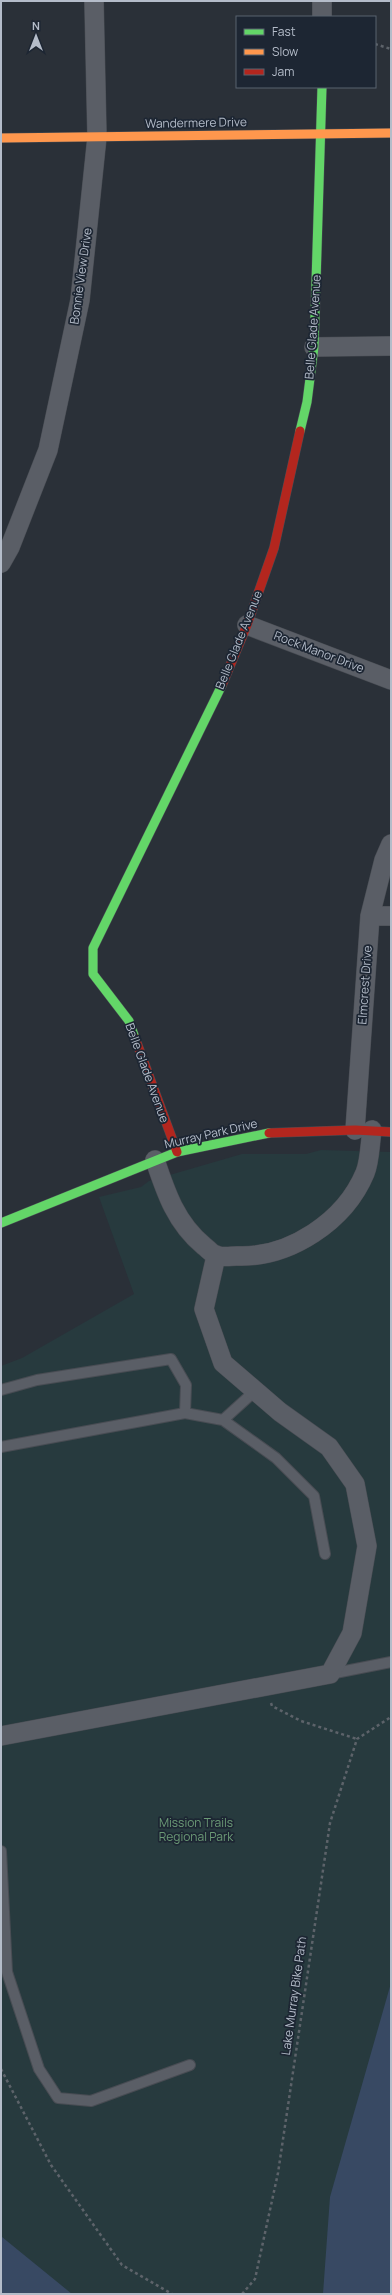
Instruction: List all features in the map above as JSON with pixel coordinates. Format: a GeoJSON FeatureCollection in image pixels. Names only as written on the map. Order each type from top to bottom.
{"type":"FeatureCollection","features":[{"type":"Feature","properties":{"kind":"street","name":"Bonnie View Drive"},"geometry":{"type":"LineString","coordinates":[[1,563],[10,547],[48,450],[80,300],[97,137],[94,1]]}},
{"type":"Feature","properties":{"kind":"street"},"geometry":{"type":"LineString","coordinates":[[322,1],[322,16]]}},
{"type":"Feature","properties":{"kind":"street","name":"Belle Glade Avenue"},"geometry":{"type":"LineString","coordinates":[[177,1152],[129,1021],[93,974],[93,948],[224,682],[247,625],[274,548],[307,402],[314,347],[322,134],[322,88]]}},
{"type":"Feature","properties":{"kind":"street","name":"Wandermere Drive"},"geometry":{"type":"LineString","coordinates":[[1,138],[391,132]]}},
{"type":"Feature","properties":{"kind":"street"},"geometry":{"type":"LineString","coordinates":[[314,347],[391,346]]}},
{"type":"Feature","properties":{"kind":"street","name":"Rock Manor Drive"},"geometry":{"type":"LineString","coordinates":[[247,625],[391,680]]}},
{"type":"Feature","properties":{"kind":"street","name":"Elmcrest Drive"},"geometry":{"type":"LineString","coordinates":[[216,1256],[255,1257],[271,1253],[317,1232],[339,1211],[366,1172],[363,1130],[370,916],[384,860],[391,844]]}},
{"type":"Feature","properties":{"kind":"street"},"geometry":{"type":"LineString","coordinates":[[370,916],[391,916]]}},
{"type":"Feature","properties":{"kind":"street","name":"Murray Park Drive"},"geometry":{"type":"LineString","coordinates":[[1,1223],[177,1152],[267,1133],[363,1130],[391,1132]]}},
{"type":"Feature","properties":{"kind":"street"},"geometry":{"type":"LineString","coordinates":[[1,1736],[330,1674],[352,1633],[366,1546],[355,1484],[329,1447],[280,1412],[223,1363],[204,1309],[216,1256],[195,1238],[180,1220],[170,1202],[155,1160]]}},
{"type":"Feature","properties":{"kind":"lane"},"geometry":{"type":"LineString","coordinates":[[1,1390],[37,1380],[171,1359],[186,1385],[185,1414]]}},
{"type":"Feature","properties":{"kind":"lane"},"geometry":{"type":"LineString","coordinates":[[224,1420],[255,1391]]}},
{"type":"Feature","properties":{"kind":"lane"},"geometry":{"type":"LineString","coordinates":[[1,1447],[185,1414],[224,1420],[276,1458],[314,1496],[325,1554]]}},
{"type":"Feature","properties":{"kind":"lane"},"geometry":{"type":"LineString","coordinates":[[330,1674],[391,1662]]}},
{"type":"Feature","properties":{"kind":"lane"},"geometry":{"type":"LineString","coordinates":[[1,1851],[7,1972],[39,2069],[58,2098],[91,2100],[190,2065]]}},
{"type":"Feature","properties":{"kind":"path"},"geometry":{"type":"LineString","coordinates":[[376,44],[391,48]]}},
{"type":"Feature","properties":{"kind":"path"},"geometry":{"type":"LineString","coordinates":[[265,1686],[272,1706],[301,1721],[357,1739],[391,1717]]}},
{"type":"Feature","properties":{"kind":"path","name":"Lake Murray Bike Path"},"geometry":{"type":"LineString","coordinates":[[242,2294],[255,2279],[278,2173],[330,1824],[357,1739]]}},
{"type":"Feature","properties":{"kind":"path"},"geometry":{"type":"LineString","coordinates":[[1,2070],[51,2165],[122,2265],[172,2294]]}},
{"type":"Feature","properties":{"kind":"green space","name":"Mission Trails Regional Park"},"geometry":{"type":"Polygon","coordinates":[[[321,1150],[391,1152],[391,2294],[1,2294],[1,1366],[22,1358],[134,1294],[99,1197],[141,1187],[149,1181],[242,1154],[306,1154],[321,1150]]]}},
{"type":"Feature","properties":{"kind":"water"},"geometry":{"type":"Polygon","coordinates":[[[391,1983],[391,2294],[323,2294],[330,2197],[391,1983]]]}},
{"type":"Feature","properties":{"kind":"water"},"geometry":{"type":"Polygon","coordinates":[[[1,2235],[2,2237],[72,2294],[1,2294],[1,2235]]]}},
{"type":"Feature","properties":{"kind":"traffic: fast"},"geometry":{"type":"LineString","coordinates":[[300,431],[307,402],[314,347],[322,88]]}},
{"type":"Feature","properties":{"kind":"traffic: fast"},"geometry":{"type":"LineString","coordinates":[[135,1038],[129,1021],[93,974],[93,948],[222,685]]}},
{"type":"Feature","properties":{"kind":"traffic: fast"},"geometry":{"type":"LineString","coordinates":[[1,1223],[177,1152],[269,1133]]}},
{"type":"Feature","properties":{"kind":"traffic: slow"},"geometry":{"type":"LineString","coordinates":[[1,138],[391,133]]}},
{"type":"Feature","properties":{"kind":"traffic: jam"},"geometry":{"type":"LineString","coordinates":[[222,685],[247,625],[274,548],[300,431]]}},
{"type":"Feature","properties":{"kind":"traffic: jam"},"geometry":{"type":"LineString","coordinates":[[135,1038],[177,1152]]}},
{"type":"Feature","properties":{"kind":"traffic: jam"},"geometry":{"type":"LineString","coordinates":[[269,1133],[355,1130],[391,1132]]}}]}
